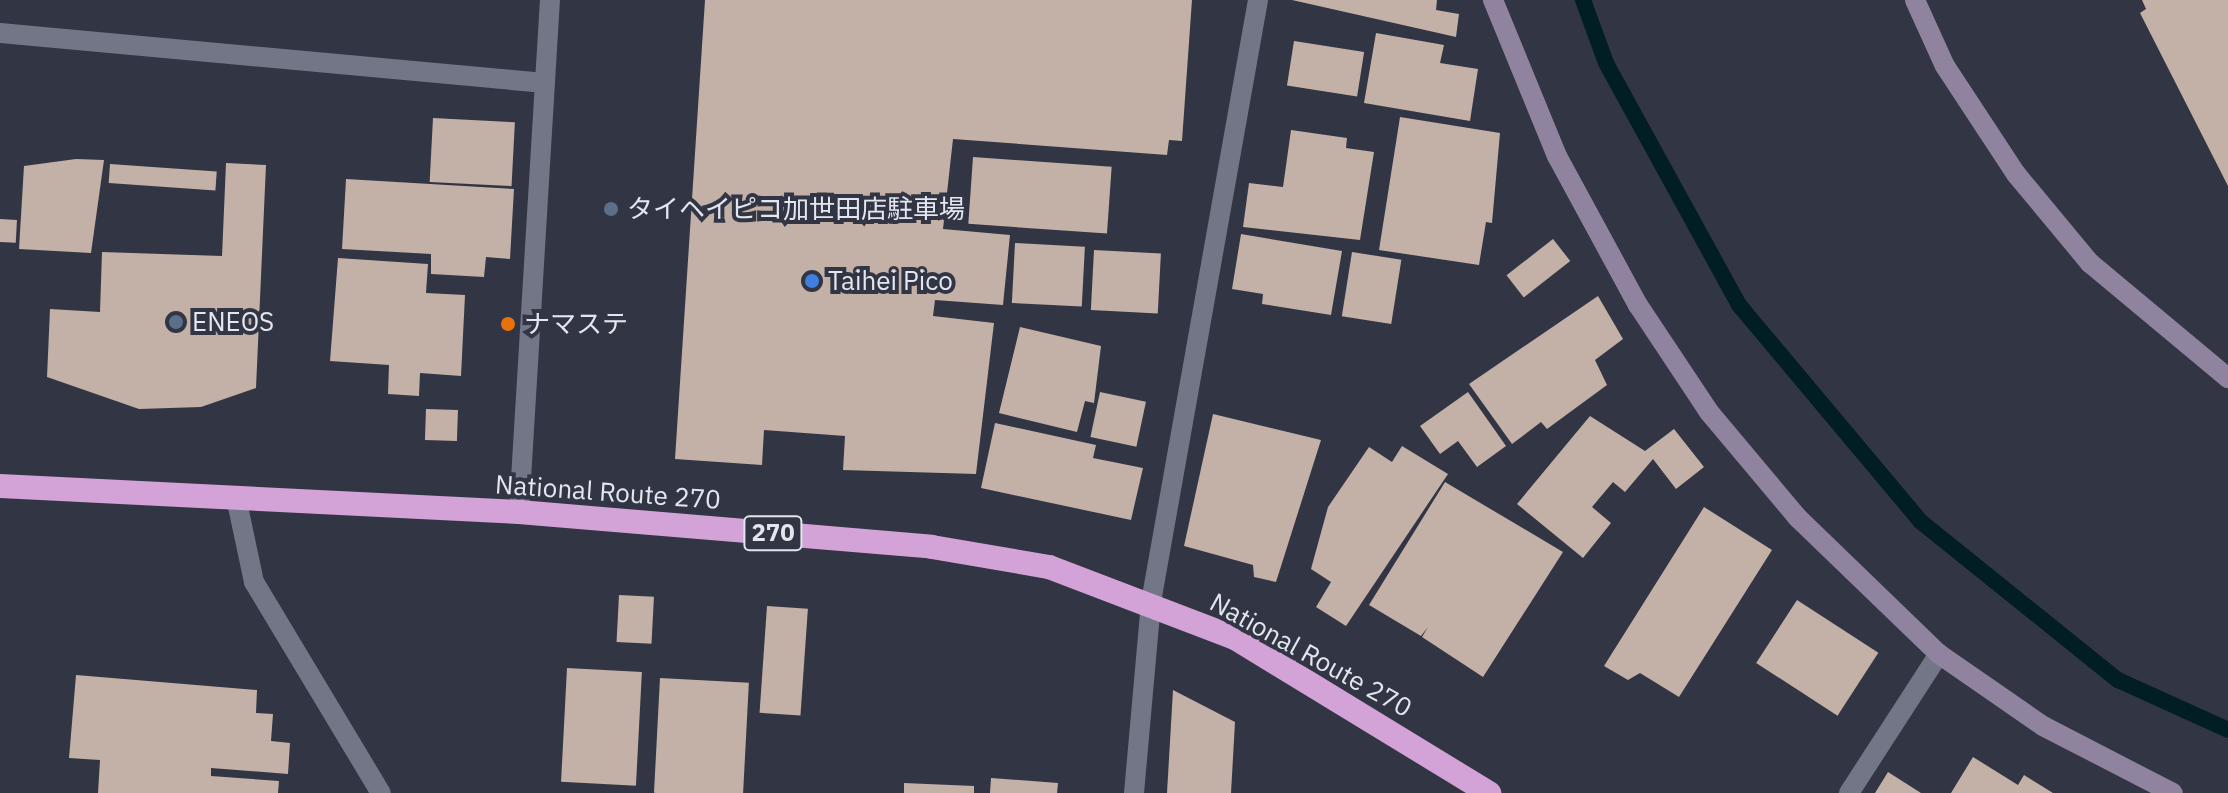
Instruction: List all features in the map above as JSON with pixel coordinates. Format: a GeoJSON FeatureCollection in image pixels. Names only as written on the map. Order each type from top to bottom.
{"type":"FeatureCollection","features":[{"type":"Feature","properties":{"kind":"highway","name":"National Route 270"},"geometry":{"type":"LineString","coordinates":[[0,486],[237,502],[519,512],[932,547],[1049,567],[1151,602],[1235,638],[1489,793]]}},
{"type":"Feature","properties":{"kind":"street"},"geometry":{"type":"LineString","coordinates":[[519,512],[550,0]]}},
{"type":"Feature","properties":{"kind":"street"},"geometry":{"type":"LineString","coordinates":[[1134,793],[1151,602],[1258,0]]}},
{"type":"Feature","properties":{"kind":"street"},"geometry":{"type":"LineString","coordinates":[[1493,0],[1557,156],[1638,305],[1709,412],[1798,518],[1939,654],[2043,726],[2173,793]]}},
{"type":"Feature","properties":{"kind":"street"},"geometry":{"type":"LineString","coordinates":[[1915,0],[1945,66],[2016,174],[2090,263],[2228,378]]}},
{"type":"Feature","properties":{"kind":"street"},"geometry":{"type":"LineString","coordinates":[[0,33],[545,83]]}},
{"type":"Feature","properties":{"kind":"street"},"geometry":{"type":"LineString","coordinates":[[237,502],[254,582],[381,793]]}},
{"type":"Feature","properties":{"kind":"street"},"geometry":{"type":"LineString","coordinates":[[1849,793],[1939,654]]}},
{"type":"Feature","properties":{"kind":"building","name":"Taihei Pico"},"geometry":{"type":"Polygon","coordinates":[[[705,0],[1192,0],[1182,141],[1169,140],[1167,155],[953,139],[943,229],[1010,235],[1003,305],[935,300],[933,316],[994,323],[976,474],[843,470],[845,436],[764,430],[762,465],[675,459],[705,0]]]}},
{"type":"Feature","properties":{"kind":"building"},"geometry":{"type":"Polygon","coordinates":[[[1292,0],[1437,0],[1436,10],[1459,14],[1456,37],[1292,0]]]}},
{"type":"Feature","properties":{"kind":"building"},"geometry":{"type":"Polygon","coordinates":[[[2142,0],[2228,0],[2228,186],[2140,13],[2146,9],[2142,0]]]}},
{"type":"Feature","properties":{"kind":"building"},"geometry":{"type":"Polygon","coordinates":[[[1376,33],[1444,45],[1440,63],[1478,69],[1470,121],[1364,103],[1376,33]]]}},
{"type":"Feature","properties":{"kind":"building"},"geometry":{"type":"Polygon","coordinates":[[[1294,41],[1364,52],[1357,97],[1287,85],[1294,41]]]}},
{"type":"Feature","properties":{"kind":"building"},"geometry":{"type":"Polygon","coordinates":[[[1400,117],[1500,133],[1492,223],[1486,222],[1479,265],[1379,250],[1400,117]]]}},
{"type":"Feature","properties":{"kind":"building"},"geometry":{"type":"Polygon","coordinates":[[[433,118],[515,122],[512,186],[430,182],[433,118]]]}},
{"type":"Feature","properties":{"kind":"building"},"geometry":{"type":"Polygon","coordinates":[[[1291,130],[1347,138],[1346,148],[1374,152],[1360,240],[1243,227],[1249,183],[1283,187],[1291,130]]]}},
{"type":"Feature","properties":{"kind":"building"},"geometry":{"type":"Polygon","coordinates":[[[973,157],[1112,167],[1107,234],[968,224],[973,157]]]}},
{"type":"Feature","properties":{"kind":"building"},"geometry":{"type":"Polygon","coordinates":[[[76,159],[104,160],[91,253],[19,249],[24,166],[76,159]]]}},
{"type":"Feature","properties":{"kind":"building"},"geometry":{"type":"Polygon","coordinates":[[[226,163],[266,165],[256,388],[201,407],[139,409],[47,377],[50,309],[100,312],[102,252],[222,256],[226,163]]]}},
{"type":"Feature","properties":{"kind":"building"},"geometry":{"type":"Polygon","coordinates":[[[110,164],[217,171],[215,190],[109,183],[110,164]]]}},
{"type":"Feature","properties":{"kind":"building"},"geometry":{"type":"Polygon","coordinates":[[[346,179],[514,189],[510,259],[486,257],[484,277],[431,274],[431,254],[342,249],[346,179]]]}},
{"type":"Feature","properties":{"kind":"building"},"geometry":{"type":"Polygon","coordinates":[[[0,219],[17,220],[16,243],[0,242],[0,219]]]}},
{"type":"Feature","properties":{"kind":"building"},"geometry":{"type":"Polygon","coordinates":[[[1241,234],[1342,251],[1331,315],[1262,304],[1263,294],[1232,289],[1241,234]]]}},
{"type":"Feature","properties":{"kind":"building"},"geometry":{"type":"Polygon","coordinates":[[[1553,239],[1570,261],[1524,297],[1507,275],[1553,239]]]}},
{"type":"Feature","properties":{"kind":"building"},"geometry":{"type":"Polygon","coordinates":[[[1015,243],[1085,247],[1082,307],[1012,303],[1015,243]]]}},
{"type":"Feature","properties":{"kind":"building"},"geometry":{"type":"Polygon","coordinates":[[[1094,250],[1161,254],[1158,313],[1091,310],[1094,250]]]}},
{"type":"Feature","properties":{"kind":"building"},"geometry":{"type":"Polygon","coordinates":[[[1352,252],[1401,260],[1391,324],[1342,316],[1352,252]]]}},
{"type":"Feature","properties":{"kind":"building"},"geometry":{"type":"Polygon","coordinates":[[[338,258],[428,264],[426,293],[465,295],[461,376],[420,373],[419,396],[388,394],[389,365],[330,361],[338,258]]]}},
{"type":"Feature","properties":{"kind":"building"},"geometry":{"type":"Polygon","coordinates":[[[1598,296],[1623,339],[1595,360],[1607,385],[1547,429],[1541,422],[1512,444],[1469,384],[1598,296]]]}},
{"type":"Feature","properties":{"kind":"building"},"geometry":{"type":"Polygon","coordinates":[[[1020,327],[1101,346],[1094,403],[1085,401],[1077,432],[999,413],[1020,327]]]}},
{"type":"Feature","properties":{"kind":"building"},"geometry":{"type":"Polygon","coordinates":[[[1100,392],[1146,402],[1136,447],[1090,437],[1100,392]]]}},
{"type":"Feature","properties":{"kind":"building"},"geometry":{"type":"Polygon","coordinates":[[[1468,392],[1506,446],[1477,467],[1458,441],[1440,454],[1420,426],[1468,392]]]}},
{"type":"Feature","properties":{"kind":"building"},"geometry":{"type":"Polygon","coordinates":[[[426,409],[458,410],[457,441],[425,440],[426,409]]]}},
{"type":"Feature","properties":{"kind":"building"},"geometry":{"type":"Polygon","coordinates":[[[1213,414],[1321,440],[1276,582],[1254,577],[1253,565],[1184,546],[1213,414]]]}},
{"type":"Feature","properties":{"kind":"building"},"geometry":{"type":"Polygon","coordinates":[[[1590,416],[1645,451],[1674,429],[1704,467],[1676,489],[1653,459],[1625,492],[1613,482],[1592,507],[1611,523],[1583,558],[1517,504],[1590,416]]]}},
{"type":"Feature","properties":{"kind":"building"},"geometry":{"type":"Polygon","coordinates":[[[995,423],[1096,445],[1093,458],[1143,468],[1131,520],[981,488],[995,423]]]}},
{"type":"Feature","properties":{"kind":"building"},"geometry":{"type":"Polygon","coordinates":[[[1402,446],[1448,474],[1346,626],[1316,607],[1331,582],[1311,569],[1328,507],[1369,447],[1392,462],[1402,446]]]}},
{"type":"Feature","properties":{"kind":"building"},"geometry":{"type":"Polygon","coordinates":[[[1445,482],[1563,552],[1483,677],[1422,637],[1428,627],[1421,636],[1369,605],[1445,482]]]}},
{"type":"Feature","properties":{"kind":"building"},"geometry":{"type":"Polygon","coordinates":[[[1704,507],[1772,550],[1679,697],[1640,673],[1628,680],[1604,666],[1704,507]]]}},
{"type":"Feature","properties":{"kind":"building"},"geometry":{"type":"Polygon","coordinates":[[[619,595],[654,597],[651,644],[617,642],[619,595]]]}},
{"type":"Feature","properties":{"kind":"building"},"geometry":{"type":"Polygon","coordinates":[[[1797,600],[1878,653],[1838,716],[1756,663],[1797,600]]]}},
{"type":"Feature","properties":{"kind":"building"},"geometry":{"type":"Polygon","coordinates":[[[767,606],[808,609],[800,716],[760,713],[767,606]]]}},
{"type":"Feature","properties":{"kind":"building"},"geometry":{"type":"Polygon","coordinates":[[[567,668],[642,672],[636,786],[561,782],[567,668]]]}},
{"type":"Feature","properties":{"kind":"building"},"geometry":{"type":"Polygon","coordinates":[[[76,675],[257,690],[256,713],[273,714],[271,741],[290,743],[288,774],[211,768],[211,776],[279,781],[278,793],[98,793],[100,760],[69,758],[76,675]]]}},
{"type":"Feature","properties":{"kind":"building"},"geometry":{"type":"Polygon","coordinates":[[[660,678],[749,683],[743,793],[654,793],[660,678]]]}},
{"type":"Feature","properties":{"kind":"building"},"geometry":{"type":"Polygon","coordinates":[[[1173,690],[1235,722],[1231,793],[1167,793],[1173,690]]]}},
{"type":"Feature","properties":{"kind":"building"},"geometry":{"type":"Polygon","coordinates":[[[1973,757],[2018,785],[2024,775],[2053,793],[1951,793],[1973,757]]]}},
{"type":"Feature","properties":{"kind":"building"},"geometry":{"type":"Polygon","coordinates":[[[1888,772],[1921,793],[1875,793],[1888,772]]]}},
{"type":"Feature","properties":{"kind":"building"},"geometry":{"type":"Polygon","coordinates":[[[991,778],[1058,783],[1057,793],[990,793],[991,778]]]}},
{"type":"Feature","properties":{"kind":"building"},"geometry":{"type":"Polygon","coordinates":[[[904,783],[974,786],[974,793],[904,793],[904,783]]]}},
{"type":"Feature","properties":{"kind":"waterway"},"geometry":{"type":"LineString","coordinates":[[1583,0],[1606,63],[1739,305],[1920,521],[2118,680],[2228,730]]}},
{"type":"Feature","properties":{"kind":"place","name":"タイヘイピコ加世田店駐車場"},"geometry":{"type":"Point","coordinates":[611,209]}},
{"type":"Feature","properties":{"kind":"place","name":"Taihei Pico"},"geometry":{"type":"Point","coordinates":[812,281]}},
{"type":"Feature","properties":{"kind":"place","name":"ENEOS"},"geometry":{"type":"Point","coordinates":[176,322]}},
{"type":"Feature","properties":{"kind":"place","name":"ナマステ"},"geometry":{"type":"Point","coordinates":[508,324]}}]}
